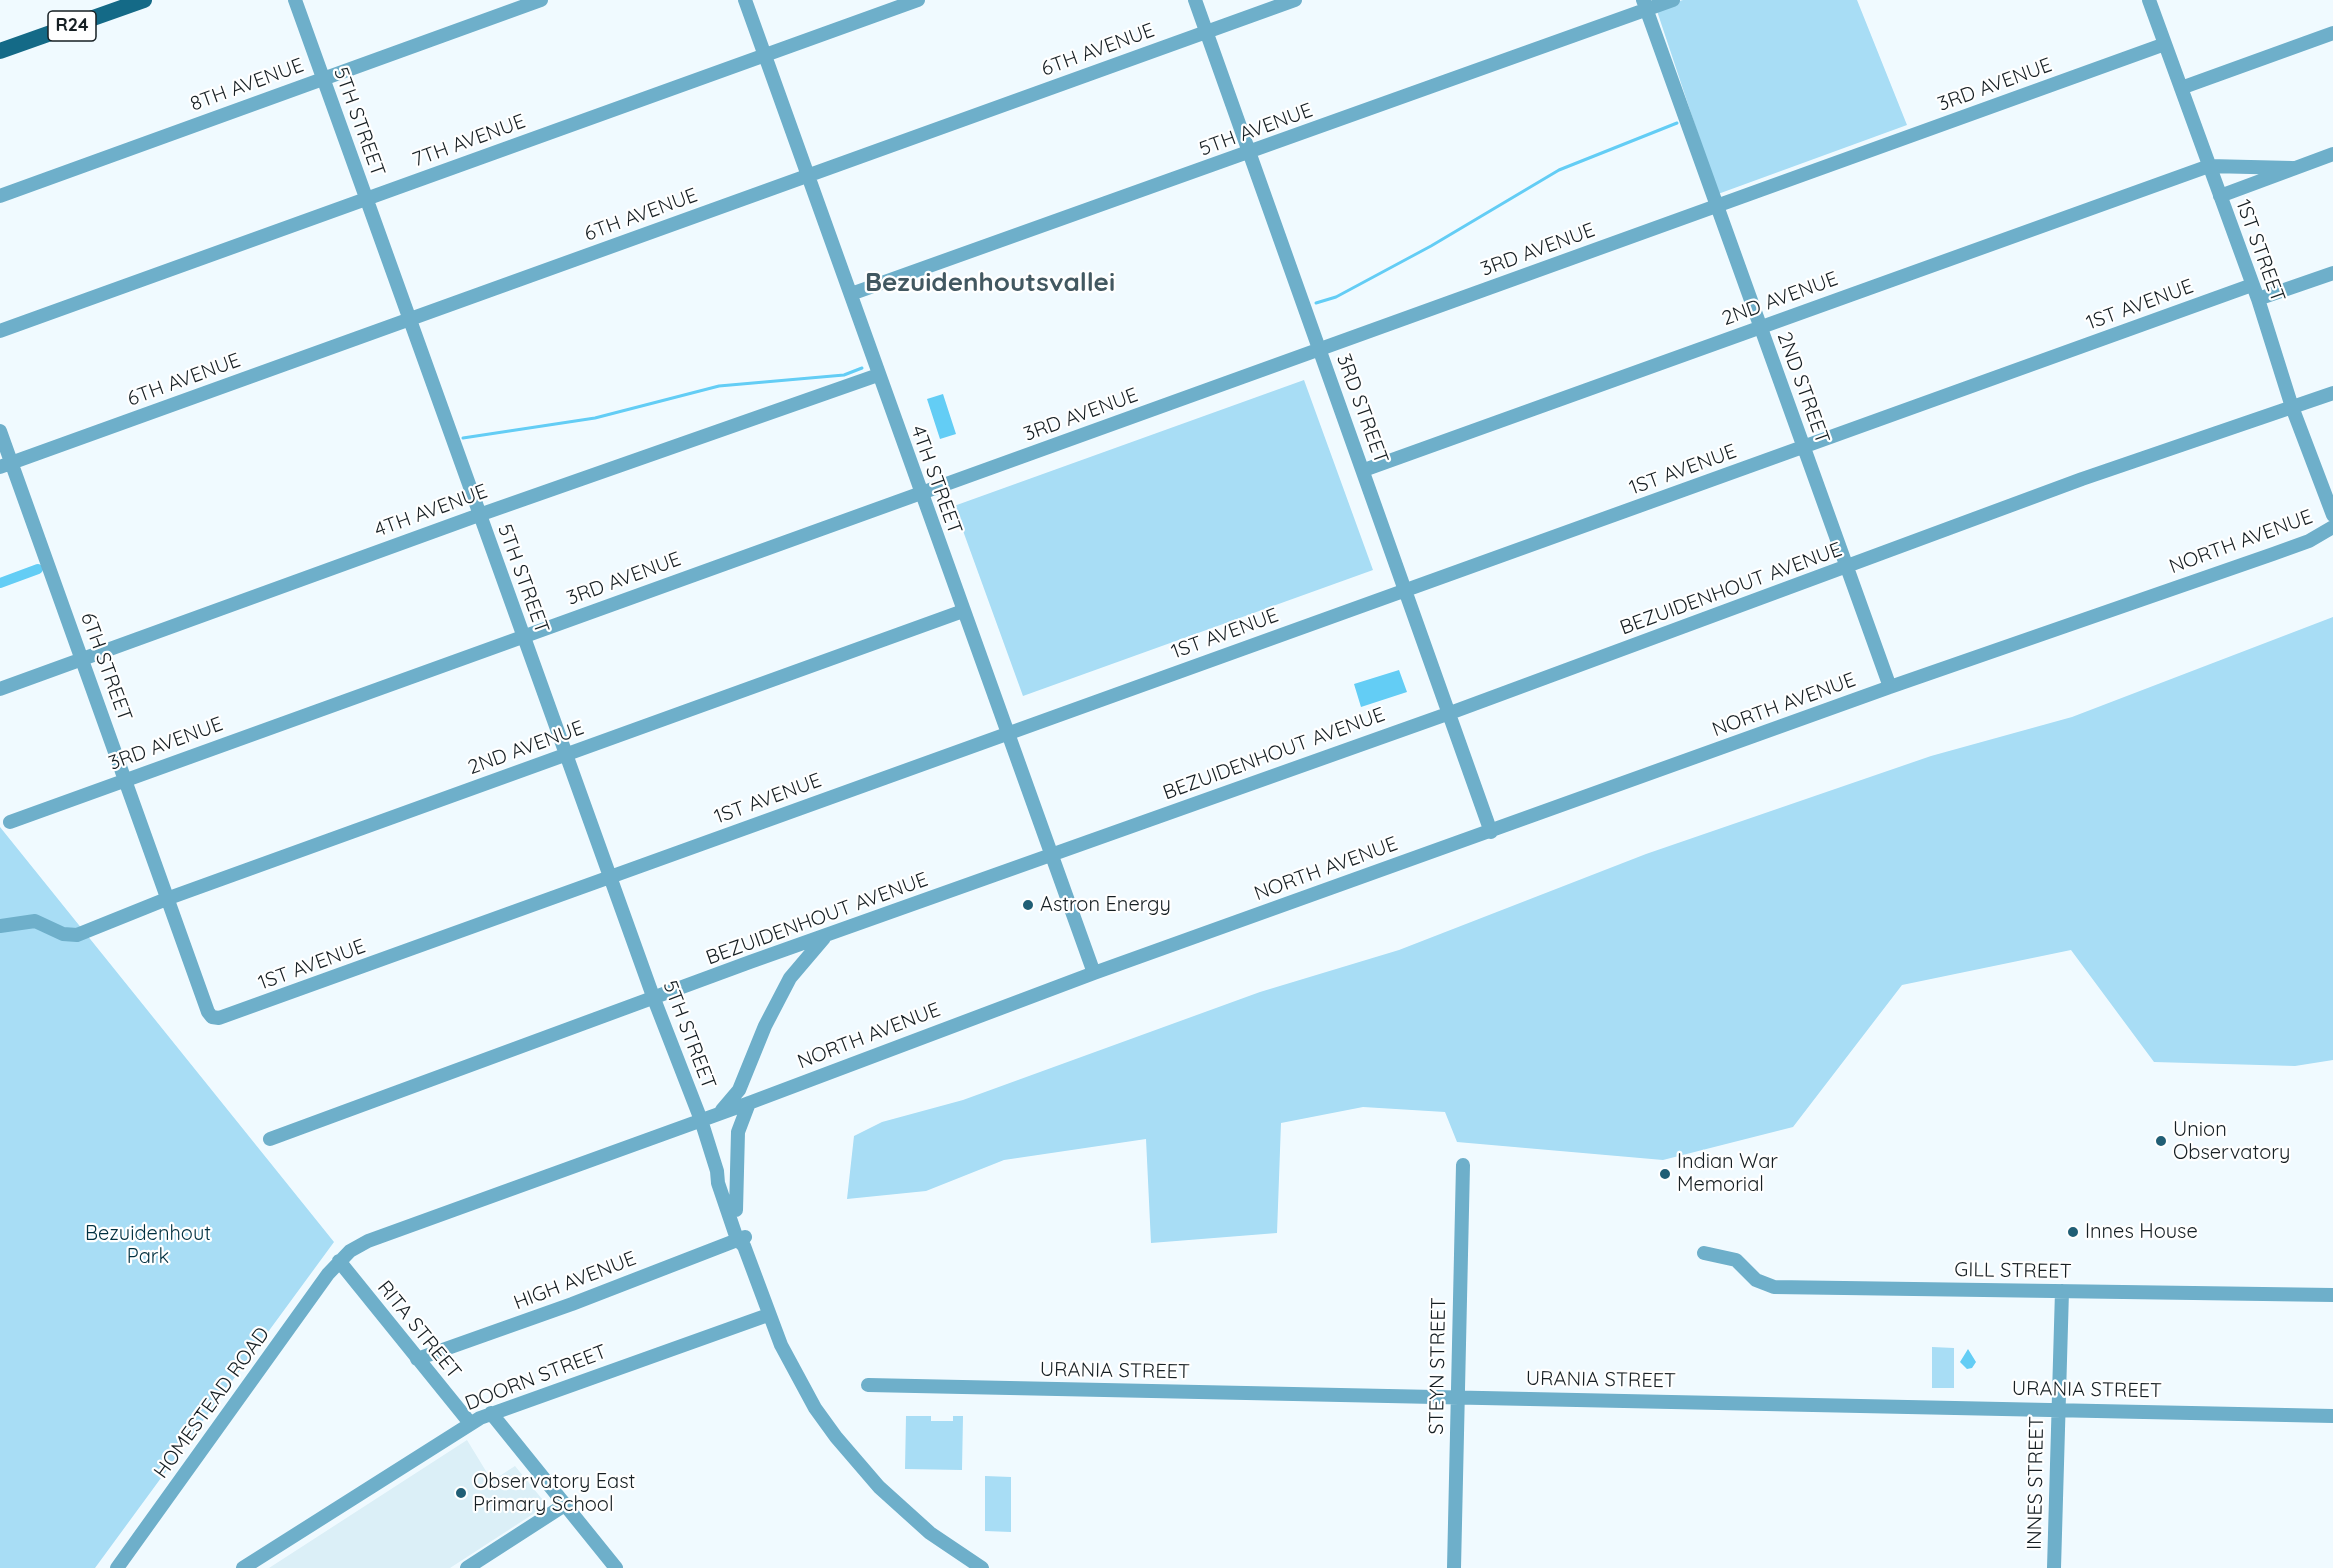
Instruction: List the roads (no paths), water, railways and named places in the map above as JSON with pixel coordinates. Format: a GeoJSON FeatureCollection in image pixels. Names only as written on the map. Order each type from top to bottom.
{"type":"FeatureCollection","features":[{"type":"Feature","properties":{"kind":"main road","name":"R24"},"geometry":{"type":"LineString","coordinates":[[0,51],[144,0]]}},
{"type":"Feature","properties":{"kind":"street","name":"5TH STREET"},"geometry":{"type":"LineString","coordinates":[[295,0],[565,754],[654,999],[701,1120],[717,1171],[718,1183],[742,1241]]}},
{"type":"Feature","properties":{"kind":"street","name":"8TH AVENUE"},"geometry":{"type":"LineString","coordinates":[[0,196],[541,0]]}},
{"type":"Feature","properties":{"kind":"street","name":"4TH STREET"},"geometry":{"type":"LineString","coordinates":[[745,0],[920,494],[1094,973]]}},
{"type":"Feature","properties":{"kind":"street","name":"7TH AVENUE"},"geometry":{"type":"LineString","coordinates":[[0,331],[918,0]]}},
{"type":"Feature","properties":{"kind":"street","name":"3RD STREET"},"geometry":{"type":"LineString","coordinates":[[1195,0],[1491,831]]}},
{"type":"Feature","properties":{"kind":"street","name":"6TH AVENUE"},"geometry":{"type":"LineString","coordinates":[[6,465],[1295,0]]}},
{"type":"Feature","properties":{"kind":"street","name":"5TH AVENUE"},"geometry":{"type":"LineString","coordinates":[[851,294],[1249,153],[1645,5],[1673,0]]}},
{"type":"Feature","properties":{"kind":"street","name":"1ST STREET"},"geometry":{"type":"LineString","coordinates":[[2149,0],[2258,299],[2292,407],[2333,515]]}},
{"type":"Feature","properties":{"kind":"street","name":"2ND STREET"},"geometry":{"type":"LineString","coordinates":[[1645,5],[1890,687]]}},
{"type":"Feature","properties":{"kind":"street"},"geometry":{"type":"LineString","coordinates":[[2181,88],[2333,33]]}},
{"type":"Feature","properties":{"kind":"street","name":"3RD AVENUE"},"geometry":{"type":"LineString","coordinates":[[10,822],[2165,44]]}},
{"type":"Feature","properties":{"kind":"street"},"geometry":{"type":"LineString","coordinates":[[2220,196],[2333,154]]}},
{"type":"Feature","properties":{"kind":"street"},"geometry":{"type":"LineString","coordinates":[[2209,166],[2292,168]]}},
{"type":"Feature","properties":{"kind":"street","name":"2ND AVENUE"},"geometry":{"type":"LineString","coordinates":[[1364,470],[2209,166]]}},
{"type":"Feature","properties":{"kind":"street"},"geometry":{"type":"LineString","coordinates":[[2258,299],[2333,273]]}},
{"type":"Feature","properties":{"kind":"street","name":"1ST AVENUE"},"geometry":{"type":"LineString","coordinates":[[212,1017],[223,1018],[2252,285]]}},
{"type":"Feature","properties":{"kind":"street","name":"4TH AVENUE"},"geometry":{"type":"LineString","coordinates":[[0,690],[479,515],[878,375]]}},
{"type":"Feature","properties":{"kind":"street","name":"BEZUIDENHOUT AVENUE"},"geometry":{"type":"LineString","coordinates":[[270,1139],[827,934],[1450,713],[2082,479],[2333,393]]}},
{"type":"Feature","properties":{"kind":"street","name":"6TH STREET"},"geometry":{"type":"LineString","coordinates":[[0,431],[6,465],[82,659],[208,1012],[212,1017]]}},
{"type":"Feature","properties":{"kind":"street","name":"NORTH AVENUE"},"geometry":{"type":"LineString","coordinates":[[339,1261],[350,1251],[368,1241],[749,1103],[1094,973],[1890,687],[2273,554],[2309,541],[2333,527]]}},
{"type":"Feature","properties":{"kind":"street","name":"2ND AVENUE"},"geometry":{"type":"LineString","coordinates":[[0,926],[35,921],[70,936],[168,898],[963,611]]}},
{"type":"Feature","properties":{"kind":"street"},"geometry":{"type":"LineString","coordinates":[[718,1114],[735,1097],[765,1026],[786,986],[808,955],[827,934]]}},
{"type":"Feature","properties":{"kind":"street"},"geometry":{"type":"LineString","coordinates":[[743,1080],[754,1092],[766,1096]]}},
{"type":"Feature","properties":{"kind":"street"},"geometry":{"type":"LineString","coordinates":[[736,1210],[738,1132],[749,1103]]}},
{"type":"Feature","properties":{"kind":"street","name":"STEYN STREET"},"geometry":{"type":"LineString","coordinates":[[1454,1568],[1456,1397],[1463,1165]]}},
{"type":"Feature","properties":{"kind":"street","name":"5TH STREET"},"geometry":{"type":"LineString","coordinates":[[717,1171],[724,1179],[736,1210],[742,1241]]}},
{"type":"Feature","properties":{"kind":"street"},"geometry":{"type":"LineString","coordinates":[[742,1241],[768,1315],[799,1382],[853,1458],[879,1487],[914,1519],[982,1568]]}},
{"type":"Feature","properties":{"kind":"street","name":"HIGH AVENUE"},"geometry":{"type":"LineString","coordinates":[[417,1359],[742,1241]]}},
{"type":"Feature","properties":{"kind":"street","name":"GILL STREET"},"geometry":{"type":"LineString","coordinates":[[1704,1253],[1737,1260],[1756,1280],[1774,1287],[2333,1295]]}},
{"type":"Feature","properties":{"kind":"street","name":"RITA STREET"},"geometry":{"type":"LineString","coordinates":[[339,1261],[470,1423]]}},
{"type":"Feature","properties":{"kind":"street","name":"HOMESTEAD ROAD"},"geometry":{"type":"LineString","coordinates":[[117,1568],[339,1261]]}},
{"type":"Feature","properties":{"kind":"street","name":"INNES STREET"},"geometry":{"type":"LineString","coordinates":[[2054,1568],[2062,1291]]}},
{"type":"Feature","properties":{"kind":"street","name":"DOORN STREET"},"geometry":{"type":"LineString","coordinates":[[243,1568],[470,1423],[491,1413],[768,1315]]}},
{"type":"Feature","properties":{"kind":"street","name":"URANIA STREET"},"geometry":{"type":"LineString","coordinates":[[868,1385],[2058,1408],[2333,1416]]}},
{"type":"Feature","properties":{"kind":"street"},"geometry":{"type":"LineString","coordinates":[[491,1413],[616,1568]]}},
{"type":"Feature","properties":{"kind":"street"},"geometry":{"type":"LineString","coordinates":[[467,1568],[566,1504]]}},
{"type":"Feature","properties":{"kind":"water"},"geometry":{"type":"Polygon","coordinates":[[[943,394],[956,434],[940,439],[927,399],[943,394]]]}},
{"type":"Feature","properties":{"kind":"water"},"geometry":{"type":"Polygon","coordinates":[[[1399,670],[1407,692],[1361,707],[1354,684],[1399,670]]]}},
{"type":"Feature","properties":{"kind":"water"},"geometry":{"type":"Polygon","coordinates":[[[1968,1349],[1976,1362],[1972,1368],[1967,1369],[1960,1362],[1968,1349]]]}},
{"type":"Feature","properties":{"kind":"waterway"},"geometry":{"type":"LineString","coordinates":[[1316,303],[1336,297],[1431,246],[1559,170],[1677,123]]}},
{"type":"Feature","properties":{"kind":"waterway"},"geometry":{"type":"LineString","coordinates":[[463,438],[595,418],[719,386],[844,375],[862,368]]}},
{"type":"Feature","properties":{"kind":"waterway"},"geometry":{"type":"LineString","coordinates":[[0,583],[38,569]]}},
{"type":"Feature","properties":{"kind":"place","name":"Astron Energy"},"geometry":{"type":"Point","coordinates":[1028,905]}},
{"type":"Feature","properties":{"kind":"place","name":"Union Observatory"},"geometry":{"type":"Point","coordinates":[2161,1141]}},
{"type":"Feature","properties":{"kind":"place","name":"Indian War Memorial"},"geometry":{"type":"Point","coordinates":[1665,1174]}},
{"type":"Feature","properties":{"kind":"place","name":"Innes House"},"geometry":{"type":"Point","coordinates":[2073,1232]}},
{"type":"Feature","properties":{"kind":"place","name":"Observatory East Primary School"},"geometry":{"type":"Point","coordinates":[461,1493]}},
{"type":"Feature","properties":{"kind":"district","name":"Bezuidenhoutsvallei"},"geometry":{"type":"Point","coordinates":[990,283]}},
{"type":"Feature","properties":{"kind":"park label","name":"Bezuidenhout Park"},"geometry":{"type":"Point","coordinates":[148,1246]}}]}
